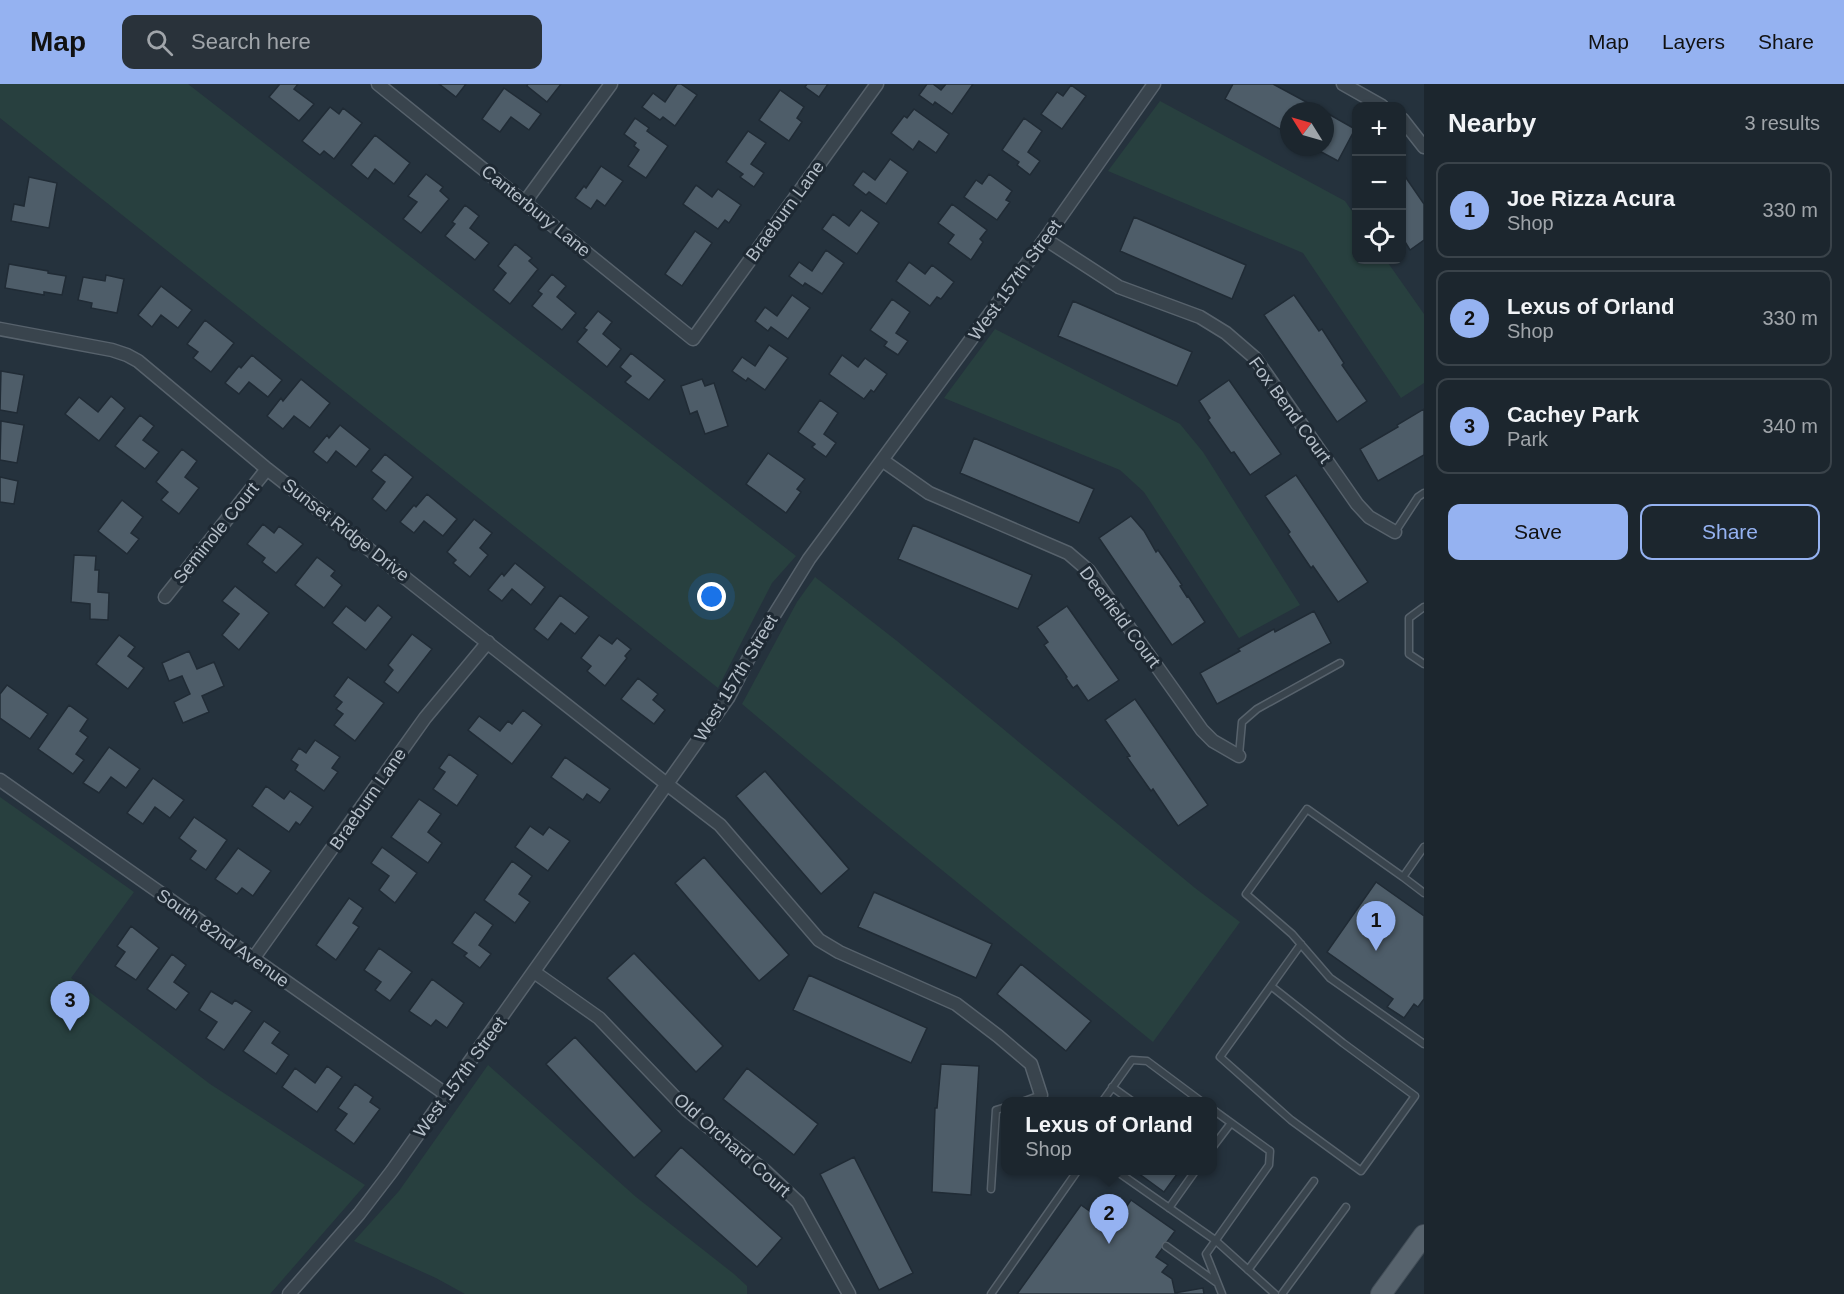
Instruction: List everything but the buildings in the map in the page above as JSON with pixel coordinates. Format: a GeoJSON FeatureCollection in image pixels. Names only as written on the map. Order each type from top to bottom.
{"type":"FeatureCollection","features":[{"type":"Feature","properties":{"kind":"main road"},"geometry":{"type":"LineString","coordinates":[[1381,1294],[1424,1235]]}},
{"type":"Feature","properties":{"kind":"street","name":"Canterbury Lane"},"geometry":{"type":"LineString","coordinates":[[378,84],[693,339]]}},
{"type":"Feature","properties":{"kind":"street"},"geometry":{"type":"LineString","coordinates":[[525,202],[611,84]]}},
{"type":"Feature","properties":{"kind":"street","name":"Braeburn Lane"},"geometry":{"type":"LineString","coordinates":[[693,339],[877,84]]}},
{"type":"Feature","properties":{"kind":"street","name":"West 157th Street"},"geometry":{"type":"LineString","coordinates":[[289,1294],[359,1214],[447,1095],[728,698],[755,646],[808,559],[1045,239],[1154,84]]}},
{"type":"Feature","properties":{"kind":"street"},"geometry":{"type":"LineString","coordinates":[[1343,84],[1375,102]]}},
{"type":"Feature","properties":{"kind":"street"},"geometry":{"type":"LineString","coordinates":[[1406,125],[1424,147]]}},
{"type":"Feature","properties":{"kind":"street","name":"Fox Bend Court"},"geometry":{"type":"LineString","coordinates":[[1045,239],[1119,287],[1200,317],[1226,333],[1255,358],[1357,504],[1370,517],[1395,532]]}},
{"type":"Feature","properties":{"kind":"street","name":"Sunset Ridge Drive"},"geometry":{"type":"LineString","coordinates":[[0,329],[127,355],[148,370],[267,469],[720,825],[819,940],[839,952],[956,1004],[1031,1064],[1041,1095]]}},
{"type":"Feature","properties":{"kind":"street","name":"Deerfield Court"},"geometry":{"type":"LineString","coordinates":[[882,460],[928,493],[1068,553],[1089,571],[1202,730],[1213,741],[1239,756]]}},
{"type":"Feature","properties":{"kind":"street","name":"Seminole Court"},"geometry":{"type":"LineString","coordinates":[[165,597],[267,469]]}},
{"type":"Feature","properties":{"kind":"street","name":"Braeburn Lane"},"geometry":{"type":"LineString","coordinates":[[253,959],[425,718],[488,642]]}},
{"type":"Feature","properties":{"kind":"street","name":"South 82nd Avenue"},"geometry":{"type":"LineString","coordinates":[[0,780],[447,1095]]}},
{"type":"Feature","properties":{"kind":"street","name":"Old Orchard Court"},"geometry":{"type":"LineString","coordinates":[[534,972],[599,1018],[687,1110],[765,1171],[798,1202],[849,1294]]}},
{"type":"Feature","properties":{"kind":"lane"},"geometry":{"type":"LineString","coordinates":[[1395,532],[1418,497],[1424,493]]}},
{"type":"Feature","properties":{"kind":"lane"},"geometry":{"type":"LineString","coordinates":[[1424,607],[1409,618],[1409,654],[1424,664]]}},
{"type":"Feature","properties":{"kind":"lane"},"geometry":{"type":"LineString","coordinates":[[1239,756],[1242,722],[1257,710],[1340,663]]}},
{"type":"Feature","properties":{"kind":"lane"},"geometry":{"type":"LineString","coordinates":[[1424,893],[1307,809],[1246,894],[1292,934],[1330,978],[1424,1044]]}},
{"type":"Feature","properties":{"kind":"lane"},"geometry":{"type":"LineString","coordinates":[[1403,877],[1424,847]]}},
{"type":"Feature","properties":{"kind":"lane"},"geometry":{"type":"LineString","coordinates":[[1271,986],[1415,1096],[1361,1171],[1291,1120],[1220,1057],[1301,944]]}},
{"type":"Feature","properties":{"kind":"lane"},"geometry":{"type":"LineString","coordinates":[[1105,1097],[1132,1060],[1147,1060],[1197,1097]]}},
{"type":"Feature","properties":{"kind":"lane"},"geometry":{"type":"LineString","coordinates":[[1112,1087],[1127,1097]]}},
{"type":"Feature","properties":{"kind":"lane"},"geometry":{"type":"LineString","coordinates":[[1035,1097],[1041,1095]]}},
{"type":"Feature","properties":{"kind":"lane"},"geometry":{"type":"LineString","coordinates":[[991,1189],[996,1110],[1001,1108]]}},
{"type":"Feature","properties":{"kind":"lane"},"geometry":{"type":"LineString","coordinates":[[1217,1113],[1270,1151],[1269,1165],[1206,1254],[1222,1294]]}},
{"type":"Feature","properties":{"kind":"lane"},"geometry":{"type":"LineString","coordinates":[[1217,1141],[1231,1123]]}},
{"type":"Feature","properties":{"kind":"lane"},"geometry":{"type":"LineString","coordinates":[[991,1294],[1074,1175]]}},
{"type":"Feature","properties":{"kind":"lane"},"geometry":{"type":"LineString","coordinates":[[1122,1175],[1215,1240],[1275,1294]]}},
{"type":"Feature","properties":{"kind":"lane"},"geometry":{"type":"LineString","coordinates":[[1169,1208],[1192,1175]]}},
{"type":"Feature","properties":{"kind":"lane"},"geometry":{"type":"LineString","coordinates":[[1248,1270],[1314,1180]]}},
{"type":"Feature","properties":{"kind":"lane"},"geometry":{"type":"LineString","coordinates":[[1282,1294],[1346,1206]]}},
{"type":"Feature","properties":{"kind":"lane"},"geometry":{"type":"LineString","coordinates":[[1166,1246],[1216,1282]]}},
{"type":"Feature","properties":{"kind":"green space"},"geometry":{"type":"Polygon","coordinates":[[[0,84],[188,84],[796,556],[772,583],[718,688],[0,118],[0,84]]]}},
{"type":"Feature","properties":{"kind":"green space"},"geometry":{"type":"Polygon","coordinates":[[[1160,101],[1345,201],[1352,211],[1352,264],[1389,264],[1424,314],[1424,383],[1401,398],[1303,253],[1108,171],[1160,101]]]}},
{"type":"Feature","properties":{"kind":"green space"},"geometry":{"type":"Polygon","coordinates":[[[995,329],[1180,424],[1203,452],[1300,605],[1239,638],[1144,492],[1120,470],[944,398],[995,329]]]}},
{"type":"Feature","properties":{"kind":"green space"},"geometry":{"type":"Polygon","coordinates":[[[815,577],[897,641],[1195,888],[1240,922],[1153,1042],[742,704],[797,602],[815,577]]]}},
{"type":"Feature","properties":{"kind":"green space"},"geometry":{"type":"Polygon","coordinates":[[[0,797],[134,892],[71,978],[210,1084],[365,1185],[270,1294],[0,1294],[0,797]]]}},
{"type":"Feature","properties":{"kind":"green space"},"geometry":{"type":"Polygon","coordinates":[[[488,1065],[636,1197],[734,1274],[747,1286],[747,1294],[465,1294],[436,1278],[354,1241],[399,1191],[488,1065]]]}},
{"type":"Feature","properties":{"kind":"place","name":"Joe Rizza Acura"},"geometry":{"type":"Point","coordinates":[1376,951]}},
{"type":"Feature","properties":{"kind":"place","name":"Cachey Park"},"geometry":{"type":"Point","coordinates":[70,1031]}},
{"type":"Feature","properties":{"kind":"place","name":"Lexus of Orland"},"geometry":{"type":"Point","coordinates":[1109,1244]}}]}
